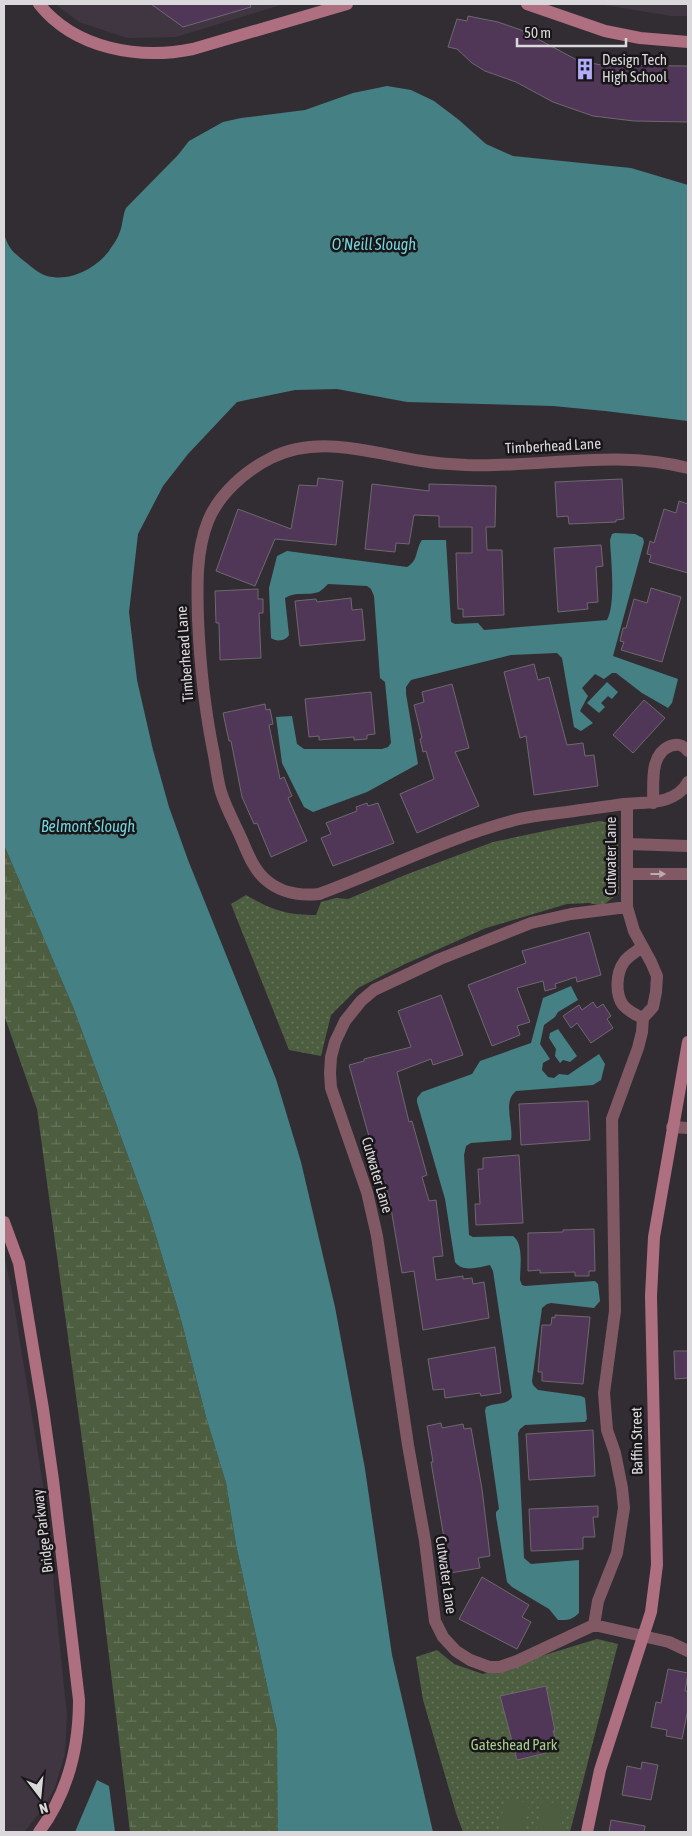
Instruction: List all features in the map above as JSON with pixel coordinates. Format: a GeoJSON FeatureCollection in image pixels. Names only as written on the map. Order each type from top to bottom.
{"type":"FeatureCollection","features":[{"type":"Feature","properties":{"kind":"street"},"geometry":{"type":"LineString","coordinates":[[39,4],[49,16],[96,44],[133,53],[152,54],[173,53],[193,49],[347,4]]}},
{"type":"Feature","properties":{"kind":"street"},"geometry":{"type":"LineString","coordinates":[[527,4],[606,31],[640,38],[688,42]]}},
{"type":"Feature","properties":{"kind":"street","name":"Timberhead Lane"},"geometry":{"type":"LineString","coordinates":[[688,468],[623,459],[582,459],[528,464],[468,465],[430,462],[355,448],[332,446],[300,449],[272,458],[236,482],[216,506],[200,547],[197,595],[200,670],[205,708],[221,792],[256,869],[265,880],[290,893],[304,895],[319,894],[452,840],[514,820],[627,804],[653,803],[674,797],[684,790],[688,782]]}},
{"type":"Feature","properties":{"kind":"street"},"geometry":{"type":"LineString","coordinates":[[653,803],[655,760],[662,749],[674,745],[683,746],[688,750]]}},
{"type":"Feature","properties":{"kind":"street","name":"Cutwater Lane"},"geometry":{"type":"LineString","coordinates":[[627,804],[627,907],[634,931],[652,962],[657,976],[653,1008],[643,1018],[638,1048],[612,1119],[615,1311],[604,1393],[607,1430],[622,1488],[624,1508],[617,1553],[598,1601],[594,1625],[517,1661],[489,1667],[470,1660],[456,1651],[443,1637],[436,1621],[377,1236],[367,1192],[350,1138],[331,1088],[331,1057],[335,1042],[345,1021],[361,1001],[374,990],[440,959],[530,923],[571,914],[627,907]]}},
{"type":"Feature","properties":{"kind":"street"},"geometry":{"type":"LineString","coordinates":[[628,844],[688,846]]}},
{"type":"Feature","properties":{"kind":"street"},"geometry":{"type":"LineString","coordinates":[[627,874],[688,874]]}},
{"type":"Feature","properties":{"kind":"street"},"geometry":{"type":"LineString","coordinates":[[642,947],[623,963],[618,983],[619,997],[623,1004],[629,1011],[643,1018]]}},
{"type":"Feature","properties":{"kind":"street","name":"Baffin Street"},"geometry":{"type":"LineString","coordinates":[[587,1832],[600,1770],[651,1612],[657,1565],[651,1296],[654,1237],[688,1042]]}},
{"type":"Feature","properties":{"kind":"street"},"geometry":{"type":"LineString","coordinates":[[672,1127],[688,1128]]}},
{"type":"Feature","properties":{"kind":"street","name":"Bridge Parkway"},"geometry":{"type":"LineString","coordinates":[[4,1222],[19,1263],[46,1425],[78,1700],[78,1734],[69,1777],[56,1807],[39,1832]]}},
{"type":"Feature","properties":{"kind":"street"},"geometry":{"type":"LineString","coordinates":[[594,1625],[669,1642],[688,1651]]}},
{"type":"Feature","properties":{"kind":"shaded area"},"geometry":{"type":"Polygon","coordinates":[[[55,4],[284,4],[176,37],[127,38],[79,22],[55,4]]]}},
{"type":"Feature","properties":{"kind":"shaded area"},"geometry":{"type":"Polygon","coordinates":[[[598,4],[688,4],[688,16],[671,16],[598,4]]]}},
{"type":"Feature","properties":{"kind":"shaded area"},"geometry":{"type":"Polygon","coordinates":[[[4,1256],[11,1286],[51,1535],[54,1589],[67,1716],[65,1754],[55,1787],[46,1805],[24,1832],[4,1832],[4,1256]]]}},
{"type":"Feature","properties":{"kind":"green space"},"geometry":{"type":"Polygon","coordinates":[[[600,821],[609,823],[618,831],[619,893],[602,906],[589,903],[567,904],[486,928],[405,964],[358,988],[331,1015],[321,1056],[289,1050],[231,904],[246,895],[280,911],[316,915],[321,902],[336,898],[348,899],[493,842],[600,821]]]}},
{"type":"Feature","properties":{"kind":"green space"},"geometry":{"type":"Polygon","coordinates":[[[4,845],[73,1007],[149,1213],[180,1316],[206,1417],[226,1483],[236,1545],[277,1731],[280,1799],[278,1832],[130,1832],[91,1506],[37,1109],[4,1015],[4,845]]]}},
{"type":"Feature","properties":{"kind":"green space","name":"Gateshead Park"},"geometry":{"type":"Polygon","coordinates":[[[597,1639],[618,1644],[570,1832],[463,1832],[423,1700],[416,1657],[437,1650],[454,1664],[483,1674],[597,1639]]]}},
{"type":"Feature","properties":{"kind":"green space"},"geometry":{"type":"Polygon","coordinates":[[[505,1799],[529,1803],[523,1832],[499,1832],[505,1799]]]}},
{"type":"Feature","properties":{"kind":"green space"},"geometry":{"type":"Polygon","coordinates":[[[542,1801],[565,1805],[560,1832],[536,1832],[542,1801]]]}},
{"type":"Feature","properties":{"kind":"water"},"geometry":{"type":"Polygon","coordinates":[[[387,86],[411,90],[434,101],[486,144],[513,156],[631,168],[688,185],[688,421],[553,406],[407,402],[337,389],[295,390],[237,402],[188,454],[163,486],[138,534],[129,612],[137,680],[153,750],[169,807],[188,860],[276,1079],[301,1162],[335,1307],[365,1469],[392,1655],[433,1832],[278,1832],[277,1731],[236,1545],[226,1483],[206,1417],[180,1316],[149,1213],[73,1007],[4,845],[4,234],[14,252],[41,274],[64,277],[81,272],[97,263],[109,251],[120,231],[126,208],[178,155],[189,141],[223,122],[305,110],[353,93],[387,86]]]}},
{"type":"Feature","properties":{"kind":"water"},"geometry":{"type":"Polygon","coordinates":[[[612,534],[635,534],[643,538],[644,542],[613,656],[678,679],[672,703],[668,708],[642,693],[616,673],[612,673],[604,679],[595,674],[582,688],[588,696],[580,711],[593,723],[581,731],[574,727],[562,658],[557,653],[511,655],[411,680],[406,687],[406,694],[418,764],[367,792],[313,812],[304,807],[282,763],[276,717],[292,716],[297,744],[304,749],[382,749],[388,747],[391,743],[385,682],[380,678],[374,596],[371,589],[367,586],[328,584],[319,592],[297,594],[285,598],[289,635],[286,639],[281,640],[271,638],[269,588],[277,556],[287,551],[407,567],[415,558],[422,540],[446,540],[451,622],[455,624],[478,623],[484,630],[607,620],[610,613],[612,593],[610,540],[612,534]]]}},
{"type":"Feature","properties":{"kind":"water"},"geometry":{"type":"Polygon","coordinates":[[[607,682],[618,692],[612,699],[608,696],[601,703],[605,707],[599,713],[587,703],[607,682]]]}},
{"type":"Feature","properties":{"kind":"water"},"geometry":{"type":"Polygon","coordinates":[[[571,986],[578,1000],[558,1012],[555,1017],[544,1025],[540,1044],[550,1059],[543,1063],[542,1070],[548,1077],[554,1078],[559,1074],[568,1075],[599,1054],[605,1064],[601,1080],[593,1085],[516,1091],[512,1096],[509,1107],[511,1140],[471,1143],[466,1146],[464,1155],[469,1235],[473,1237],[513,1236],[519,1244],[520,1280],[522,1285],[595,1281],[598,1284],[600,1301],[594,1308],[551,1303],[542,1308],[532,1381],[538,1390],[585,1398],[587,1419],[585,1422],[525,1425],[518,1433],[524,1558],[531,1564],[579,1560],[579,1613],[570,1619],[558,1620],[549,1609],[512,1587],[507,1582],[496,1516],[496,1512],[499,1509],[485,1411],[486,1407],[507,1402],[512,1397],[493,1271],[490,1265],[467,1268],[455,1262],[445,1199],[417,1098],[422,1092],[472,1074],[480,1061],[531,1043],[543,998],[571,986]]]}},
{"type":"Feature","properties":{"kind":"water"},"geometry":{"type":"Polygon","coordinates":[[[558,1029],[577,1056],[570,1062],[563,1060],[560,1063],[555,1056],[556,1049],[549,1038],[550,1033],[558,1029]]]}},
{"type":"Feature","properties":{"kind":"water"},"geometry":{"type":"Polygon","coordinates":[[[97,1780],[109,1786],[115,1832],[75,1832],[97,1780]]]}},
{"type":"Feature","properties":{"kind":"building"},"geometry":{"type":"Polygon","coordinates":[[[151,4],[250,4],[251,7],[183,27],[151,4]]]}},
{"type":"Feature","properties":{"kind":"building","name":"Design Tech High School"},"geometry":{"type":"Polygon","coordinates":[[[468,16],[498,22],[521,30],[577,60],[601,65],[688,66],[688,122],[634,121],[593,116],[553,102],[516,82],[485,71],[472,63],[457,49],[448,47],[457,19],[467,21],[468,16]]]}},
{"type":"Feature","properties":{"kind":"building"},"geometry":{"type":"Polygon","coordinates":[[[318,478],[343,481],[336,545],[275,539],[255,586],[216,571],[238,509],[291,529],[299,485],[317,486],[318,478]]]}},
{"type":"Feature","properties":{"kind":"building"},"geometry":{"type":"Polygon","coordinates":[[[622,479],[624,519],[616,520],[616,522],[569,524],[568,516],[557,517],[555,482],[622,479]]]}},
{"type":"Feature","properties":{"kind":"building"},"geometry":{"type":"Polygon","coordinates":[[[372,484],[429,491],[429,484],[496,486],[495,527],[486,527],[487,550],[502,550],[504,615],[463,617],[463,609],[458,609],[456,553],[472,553],[472,527],[439,527],[439,516],[414,515],[409,544],[396,543],[395,552],[365,549],[372,484]]]}},
{"type":"Feature","properties":{"kind":"building"},"geometry":{"type":"Polygon","coordinates":[[[679,501],[688,504],[688,573],[649,562],[651,555],[647,554],[650,541],[654,543],[664,509],[676,513],[679,501]]]}},
{"type":"Feature","properties":{"kind":"building"},"geometry":{"type":"Polygon","coordinates":[[[601,545],[603,566],[596,567],[598,602],[587,603],[588,609],[558,612],[554,548],[601,545]]]}},
{"type":"Feature","properties":{"kind":"building"},"geometry":{"type":"Polygon","coordinates":[[[651,588],[681,597],[662,662],[621,650],[624,642],[620,641],[623,628],[626,628],[634,599],[647,603],[651,588]]]}},
{"type":"Feature","properties":{"kind":"building"},"geometry":{"type":"Polygon","coordinates":[[[258,589],[258,599],[263,599],[263,613],[259,613],[261,658],[220,660],[219,623],[216,623],[215,591],[258,589]]]}},
{"type":"Feature","properties":{"kind":"building"},"geometry":{"type":"Polygon","coordinates":[[[351,598],[352,610],[362,609],[365,640],[300,646],[295,601],[316,599],[317,602],[351,598]]]}},
{"type":"Feature","properties":{"kind":"building"},"geometry":{"type":"Polygon","coordinates":[[[534,664],[538,680],[549,677],[567,745],[583,743],[585,756],[594,755],[598,786],[534,795],[526,736],[520,738],[504,672],[534,664]]]}},
{"type":"Feature","properties":{"kind":"building"},"geometry":{"type":"Polygon","coordinates":[[[452,684],[469,748],[455,752],[479,806],[417,833],[400,794],[434,779],[426,751],[423,752],[420,739],[422,738],[414,705],[424,702],[422,692],[452,684]]]}},
{"type":"Feature","properties":{"kind":"building"},"geometry":{"type":"Polygon","coordinates":[[[371,692],[375,734],[367,735],[367,739],[354,740],[354,737],[319,740],[319,736],[309,737],[305,699],[371,692]]]}},
{"type":"Feature","properties":{"kind":"building"},"geometry":{"type":"Polygon","coordinates":[[[644,700],[665,718],[633,753],[613,735],[644,700]]]}},
{"type":"Feature","properties":{"kind":"building"},"geometry":{"type":"Polygon","coordinates":[[[265,704],[266,710],[270,709],[273,724],[269,725],[280,779],[284,777],[292,796],[288,798],[307,841],[271,857],[257,823],[254,824],[242,797],[231,741],[229,741],[223,713],[265,704]]]}},
{"type":"Feature","properties":{"kind":"building"},"geometry":{"type":"Polygon","coordinates":[[[367,803],[368,806],[378,803],[394,843],[333,866],[321,838],[331,834],[326,823],[357,811],[356,807],[367,803]]]}},
{"type":"Feature","properties":{"kind":"building"},"geometry":{"type":"Polygon","coordinates":[[[589,932],[601,975],[577,982],[576,977],[555,984],[556,988],[545,991],[543,981],[517,988],[530,1022],[517,1026],[520,1035],[492,1046],[468,985],[526,963],[522,951],[589,932]]]}},
{"type":"Feature","properties":{"kind":"building"},"geometry":{"type":"Polygon","coordinates":[[[441,995],[463,1055],[433,1065],[431,1059],[397,1072],[409,1122],[412,1121],[427,1175],[422,1177],[429,1201],[436,1200],[443,1256],[433,1257],[436,1280],[463,1276],[463,1279],[472,1278],[473,1284],[484,1282],[489,1318],[423,1330],[414,1271],[402,1273],[389,1197],[368,1133],[349,1065],[364,1061],[364,1059],[411,1047],[398,1011],[441,995]]]}},
{"type":"Feature","properties":{"kind":"building"},"geometry":{"type":"Polygon","coordinates":[[[593,1002],[597,1008],[603,1004],[611,1016],[607,1019],[613,1028],[591,1043],[577,1023],[571,1028],[563,1016],[579,1005],[582,1010],[593,1002]]]}},
{"type":"Feature","properties":{"kind":"building"},"geometry":{"type":"Polygon","coordinates":[[[588,1101],[590,1140],[521,1145],[519,1104],[588,1101]]]}},
{"type":"Feature","properties":{"kind":"building"},"geometry":{"type":"Polygon","coordinates":[[[519,1155],[523,1223],[476,1225],[475,1204],[480,1204],[478,1169],[483,1169],[483,1158],[519,1155]]]}},
{"type":"Feature","properties":{"kind":"building"},"geometry":{"type":"Polygon","coordinates":[[[594,1229],[595,1271],[589,1271],[589,1276],[575,1276],[575,1272],[540,1273],[540,1270],[528,1271],[528,1233],[594,1229]]]}},
{"type":"Feature","properties":{"kind":"building"},"geometry":{"type":"Polygon","coordinates":[[[555,1315],[590,1317],[583,1384],[542,1381],[542,1372],[538,1372],[542,1325],[551,1325],[552,1317],[555,1318],[555,1315]]]}},
{"type":"Feature","properties":{"kind":"building"},"geometry":{"type":"Polygon","coordinates":[[[495,1347],[501,1393],[481,1396],[480,1393],[445,1398],[444,1389],[433,1390],[428,1359],[495,1347]]]}},
{"type":"Feature","properties":{"kind":"building"},"geometry":{"type":"Polygon","coordinates":[[[674,1351],[688,1351],[688,1378],[675,1379],[674,1351]]]}},
{"type":"Feature","properties":{"kind":"building"},"geometry":{"type":"Polygon","coordinates":[[[441,1423],[442,1428],[463,1424],[464,1429],[471,1428],[482,1489],[490,1556],[478,1558],[480,1568],[450,1573],[431,1462],[433,1462],[427,1426],[441,1423]]]}},
{"type":"Feature","properties":{"kind":"building"},"geometry":{"type":"Polygon","coordinates":[[[593,1430],[595,1476],[529,1480],[526,1434],[593,1430]]]}},
{"type":"Feature","properties":{"kind":"building"},"geometry":{"type":"Polygon","coordinates":[[[598,1506],[598,1517],[593,1517],[595,1537],[583,1537],[583,1549],[531,1551],[529,1509],[598,1506]]]}},
{"type":"Feature","properties":{"kind":"building"},"geometry":{"type":"Polygon","coordinates":[[[482,1577],[529,1605],[522,1617],[531,1622],[517,1649],[459,1619],[482,1577]]]}},
{"type":"Feature","properties":{"kind":"building"},"geometry":{"type":"Polygon","coordinates":[[[668,1669],[688,1673],[685,1691],[688,1691],[688,1709],[682,1739],[666,1736],[667,1730],[651,1727],[656,1702],[661,1703],[668,1669]]]}},
{"type":"Feature","properties":{"kind":"building"},"geometry":{"type":"Polygon","coordinates":[[[546,1686],[556,1740],[544,1743],[546,1753],[517,1760],[500,1696],[546,1686]]]}},
{"type":"Feature","properties":{"kind":"building"},"geometry":{"type":"Polygon","coordinates":[[[642,1762],[658,1765],[651,1800],[622,1795],[627,1766],[641,1769],[642,1762]]]}},
{"type":"Feature","properties":{"kind":"building"},"geometry":{"type":"Polygon","coordinates":[[[611,1820],[645,1826],[644,1832],[609,1832],[611,1820]]]}},
{"type":"Feature","properties":{"kind":"place","name":"Design Tech High School"},"geometry":{"type":"Point","coordinates":[585,69]}},
{"type":"Feature","properties":{"kind":"water label","name":"O'Neill Slough"},"geometry":{"type":"Point","coordinates":[374,244]}},
{"type":"Feature","properties":{"kind":"water label","name":"Belmont Slough"},"geometry":{"type":"Point","coordinates":[88,826]}}]}
